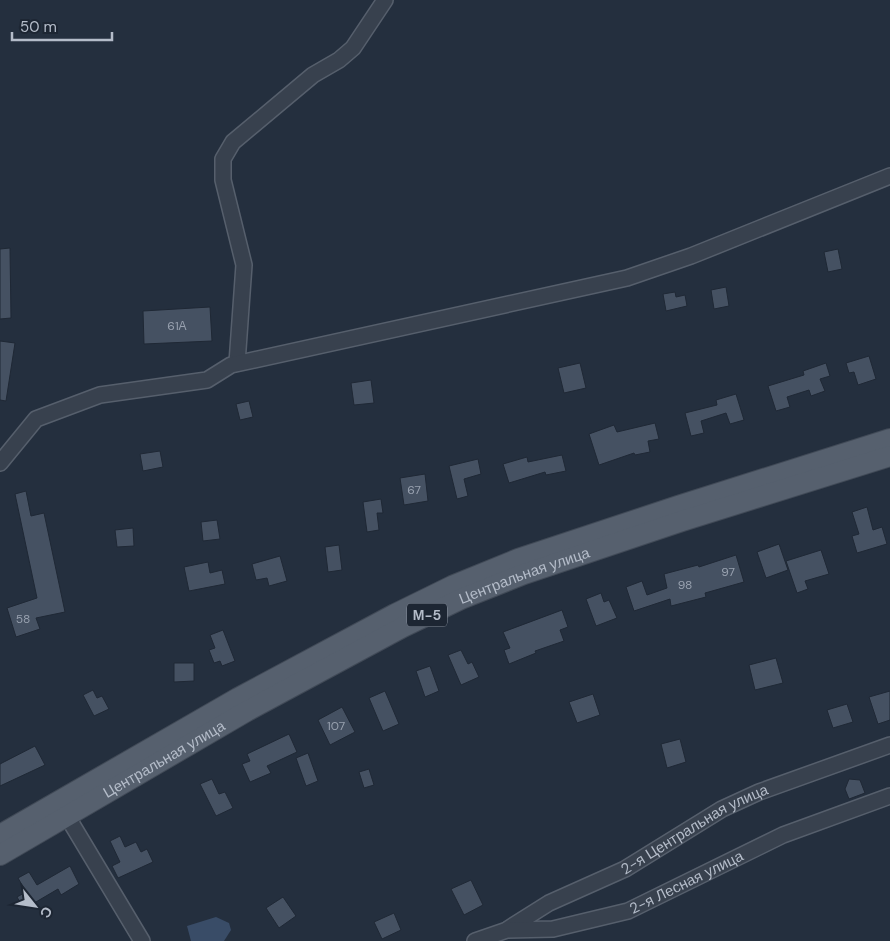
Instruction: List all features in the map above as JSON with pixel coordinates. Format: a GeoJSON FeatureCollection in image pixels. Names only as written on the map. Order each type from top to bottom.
{"type":"FeatureCollection","features":[{"type":"Feature","properties":{"kind":"main road","name":"Центральная улица"},"geometry":{"type":"LineString","coordinates":[[0,835],[238,698],[395,614],[452,586],[518,559],[890,439]]}},
{"type":"Feature","properties":{"kind":"main road","name":"Центральная улица"},"geometry":{"type":"LineString","coordinates":[[0,855],[247,711],[403,627],[461,599],[524,574],[617,543],[890,456]]}},
{"type":"Feature","properties":{"kind":"street"},"geometry":{"type":"LineString","coordinates":[[237,363],[244,265],[223,180],[223,159],[233,142],[313,75],[339,60],[353,48],[385,0]]}},
{"type":"Feature","properties":{"kind":"street"},"geometry":{"type":"LineString","coordinates":[[0,463],[36,419],[100,395],[207,380],[237,363],[627,278],[691,256],[890,176]]}},
{"type":"Feature","properties":{"kind":"street","name":"2-я Центральная улица"},"geometry":{"type":"LineString","coordinates":[[507,930],[549,903],[625,869],[722,809],[760,792],[890,745]]}},
{"type":"Feature","properties":{"kind":"street","name":"2-я Лесная улица"},"geometry":{"type":"LineString","coordinates":[[475,941],[507,930],[553,929],[628,911],[784,834],[890,796]]}},
{"type":"Feature","properties":{"kind":"street"},"geometry":{"type":"LineString","coordinates":[[67,816],[142,941]]}},
{"type":"Feature","properties":{"kind":"water"},"geometry":{"type":"Polygon","coordinates":[[[216,917],[229,923],[231,930],[224,941],[191,941],[187,926],[216,917]]]}},
{"type":"Feature","properties":{"kind":"building"},"geometry":{"type":"Polygon","coordinates":[[[10,248],[11,318],[0,319],[0,249],[10,248]]]}},
{"type":"Feature","properties":{"kind":"building"},"geometry":{"type":"Polygon","coordinates":[[[838,249],[842,269],[828,272],[824,252],[838,249]]]}},
{"type":"Feature","properties":{"kind":"building"},"geometry":{"type":"Polygon","coordinates":[[[726,287],[729,306],[714,309],[711,290],[726,287]]]}},
{"type":"Feature","properties":{"kind":"building"},"geometry":{"type":"Polygon","coordinates":[[[675,292],[676,297],[685,295],[687,306],[666,311],[663,294],[675,292]]]}},
{"type":"Feature","properties":{"kind":"building"},"geometry":{"type":"Polygon","coordinates":[[[210,307],[212,341],[144,344],[143,311],[210,307]]]}},
{"type":"Feature","properties":{"kind":"building"},"geometry":{"type":"Polygon","coordinates":[[[0,341],[15,343],[6,401],[0,400],[0,341]]]}},
{"type":"Feature","properties":{"kind":"building"},"geometry":{"type":"Polygon","coordinates":[[[869,356],[876,379],[858,385],[854,372],[849,373],[846,363],[869,356]]]}},
{"type":"Feature","properties":{"kind":"building"},"geometry":{"type":"Polygon","coordinates":[[[580,363],[586,388],[564,393],[558,368],[580,363]]]}},
{"type":"Feature","properties":{"kind":"building"},"geometry":{"type":"Polygon","coordinates":[[[826,363],[830,376],[820,379],[825,391],[811,396],[809,390],[787,397],[790,407],[776,411],[768,386],[804,375],[803,371],[826,363]]]}},
{"type":"Feature","properties":{"kind":"building"},"geometry":{"type":"Polygon","coordinates":[[[371,380],[374,403],[354,405],[351,383],[371,380]]]}},
{"type":"Feature","properties":{"kind":"building"},"geometry":{"type":"Polygon","coordinates":[[[736,394],[744,420],[730,424],[726,413],[701,421],[704,433],[691,436],[685,413],[717,405],[716,400],[736,394]]]}},
{"type":"Feature","properties":{"kind":"building"},"geometry":{"type":"Polygon","coordinates":[[[249,401],[253,417],[240,420],[236,404],[249,401]]]}},
{"type":"Feature","properties":{"kind":"building"},"geometry":{"type":"Polygon","coordinates":[[[655,423],[659,439],[648,441],[650,452],[635,455],[634,453],[599,465],[589,434],[614,425],[617,432],[655,423]]]}},
{"type":"Feature","properties":{"kind":"building"},"geometry":{"type":"Polygon","coordinates":[[[160,451],[163,467],[143,471],[140,454],[160,451]]]}},
{"type":"Feature","properties":{"kind":"building"},"geometry":{"type":"Polygon","coordinates":[[[562,455],[566,471],[546,475],[545,472],[509,483],[503,464],[527,457],[528,462],[562,455]]]}},
{"type":"Feature","properties":{"kind":"building"},"geometry":{"type":"Polygon","coordinates":[[[478,459],[481,474],[464,479],[468,496],[457,499],[449,466],[478,459]]]}},
{"type":"Feature","properties":{"kind":"building"},"geometry":{"type":"Polygon","coordinates":[[[425,474],[428,501],[404,505],[400,478],[425,474]]]}},
{"type":"Feature","properties":{"kind":"building"},"geometry":{"type":"Polygon","coordinates":[[[26,491],[31,516],[44,513],[65,612],[36,618],[40,629],[16,637],[7,608],[37,598],[15,494],[26,491]]]}},
{"type":"Feature","properties":{"kind":"building"},"geometry":{"type":"Polygon","coordinates":[[[381,499],[383,513],[377,513],[379,530],[367,532],[363,502],[381,499]]]}},
{"type":"Feature","properties":{"kind":"building"},"geometry":{"type":"Polygon","coordinates":[[[867,507],[873,530],[882,527],[887,544],[857,553],[852,536],[859,534],[852,512],[867,507]]]}},
{"type":"Feature","properties":{"kind":"building"},"geometry":{"type":"Polygon","coordinates":[[[217,520],[220,539],[203,541],[201,522],[217,520]]]}},
{"type":"Feature","properties":{"kind":"building"},"geometry":{"type":"Polygon","coordinates":[[[133,528],[134,546],[117,547],[115,530],[133,528]]]}},
{"type":"Feature","properties":{"kind":"building"},"geometry":{"type":"Polygon","coordinates":[[[779,544],[788,570],[766,578],[757,552],[779,544]]]}},
{"type":"Feature","properties":{"kind":"building"},"geometry":{"type":"Polygon","coordinates":[[[339,545],[342,570],[328,572],[325,547],[339,545]]]}},
{"type":"Feature","properties":{"kind":"building"},"geometry":{"type":"Polygon","coordinates":[[[821,550],[829,574],[805,581],[808,589],[797,593],[786,561],[821,550]]]}},
{"type":"Feature","properties":{"kind":"building"},"geometry":{"type":"Polygon","coordinates":[[[736,555],[744,582],[705,593],[706,597],[671,606],[670,599],[634,611],[626,587],[642,581],[647,595],[667,588],[664,574],[698,565],[699,567],[736,555]]]}},
{"type":"Feature","properties":{"kind":"building"},"geometry":{"type":"Polygon","coordinates":[[[280,556],[287,581],[269,586],[267,578],[256,580],[252,564],[280,556]]]}},
{"type":"Feature","properties":{"kind":"building"},"geometry":{"type":"Polygon","coordinates":[[[208,562],[210,573],[222,570],[225,584],[189,591],[184,567],[208,562]]]}},
{"type":"Feature","properties":{"kind":"building"},"geometry":{"type":"Polygon","coordinates":[[[601,593],[604,602],[609,600],[617,618],[596,626],[586,599],[601,593]]]}},
{"type":"Feature","properties":{"kind":"building"},"geometry":{"type":"Polygon","coordinates":[[[562,610],[568,627],[560,630],[564,641],[535,651],[536,653],[509,664],[504,650],[510,648],[503,632],[562,610]]]}},
{"type":"Feature","properties":{"kind":"building"},"geometry":{"type":"Polygon","coordinates":[[[223,630],[235,661],[222,666],[220,661],[214,663],[209,650],[215,648],[210,635],[223,630]]]}},
{"type":"Feature","properties":{"kind":"building"},"geometry":{"type":"Polygon","coordinates":[[[461,650],[468,664],[472,662],[479,677],[461,685],[448,655],[461,650]]]}},
{"type":"Feature","properties":{"kind":"building"},"geometry":{"type":"Polygon","coordinates":[[[776,658],[783,683],[755,690],[749,665],[776,658]]]}},
{"type":"Feature","properties":{"kind":"building"},"geometry":{"type":"Polygon","coordinates":[[[174,663],[194,663],[194,681],[174,682],[174,663]]]}},
{"type":"Feature","properties":{"kind":"building"},"geometry":{"type":"Polygon","coordinates":[[[430,666],[439,691],[425,697],[416,671],[430,666]]]}},
{"type":"Feature","properties":{"kind":"building"},"geometry":{"type":"Polygon","coordinates":[[[93,690],[97,698],[102,696],[109,709],[94,716],[83,695],[93,690]]]}},
{"type":"Feature","properties":{"kind":"building"},"geometry":{"type":"Polygon","coordinates":[[[385,691],[399,724],[383,731],[369,698],[385,691]]]}},
{"type":"Feature","properties":{"kind":"building"},"geometry":{"type":"Polygon","coordinates":[[[890,691],[890,720],[878,724],[869,697],[890,691]]]}},
{"type":"Feature","properties":{"kind":"building"},"geometry":{"type":"Polygon","coordinates":[[[593,694],[600,715],[577,723],[569,702],[593,694]]]}},
{"type":"Feature","properties":{"kind":"building"},"geometry":{"type":"Polygon","coordinates":[[[847,704],[853,722],[833,728],[827,710],[847,704]]]}},
{"type":"Feature","properties":{"kind":"building"},"geometry":{"type":"Polygon","coordinates":[[[342,707],[355,732],[330,745],[318,720],[342,707]]]}},
{"type":"Feature","properties":{"kind":"building"},"geometry":{"type":"Polygon","coordinates":[[[289,734],[297,752],[267,766],[271,773],[250,782],[242,764],[250,761],[247,754],[289,734]]]}},
{"type":"Feature","properties":{"kind":"building"},"geometry":{"type":"Polygon","coordinates":[[[680,739],[686,762],[667,768],[661,744],[680,739]]]}},
{"type":"Feature","properties":{"kind":"building"},"geometry":{"type":"Polygon","coordinates":[[[35,746],[45,765],[0,786],[0,764],[35,746]]]}},
{"type":"Feature","properties":{"kind":"building"},"geometry":{"type":"Polygon","coordinates":[[[308,753],[318,781],[306,786],[296,758],[308,753]]]}},
{"type":"Feature","properties":{"kind":"building"},"geometry":{"type":"Polygon","coordinates":[[[369,769],[374,785],[364,788],[359,772],[369,769]]]}},
{"type":"Feature","properties":{"kind":"building"},"geometry":{"type":"Polygon","coordinates":[[[212,779],[219,794],[225,792],[233,808],[216,816],[200,784],[212,779]]]}},
{"type":"Feature","properties":{"kind":"building"},"geometry":{"type":"Polygon","coordinates":[[[849,779],[860,780],[865,793],[849,799],[845,789],[849,779]]]}},
{"type":"Feature","properties":{"kind":"building"},"geometry":{"type":"Polygon","coordinates":[[[120,836],[125,847],[136,842],[141,852],[147,849],[153,862],[118,878],[112,866],[120,862],[110,841],[120,836]]]}},
{"type":"Feature","properties":{"kind":"building"},"geometry":{"type":"Polygon","coordinates":[[[70,866],[79,884],[61,895],[58,889],[24,909],[17,897],[26,892],[18,878],[29,872],[37,885],[70,866]]]}},
{"type":"Feature","properties":{"kind":"building"},"geometry":{"type":"Polygon","coordinates":[[[471,880],[483,905],[464,915],[451,889],[471,880]]]}},
{"type":"Feature","properties":{"kind":"building"},"geometry":{"type":"Polygon","coordinates":[[[283,897],[296,916],[279,928],[266,908],[283,897]]]}},
{"type":"Feature","properties":{"kind":"building"},"geometry":{"type":"Polygon","coordinates":[[[394,913],[401,930],[382,939],[374,922],[394,913]]]}}]}
